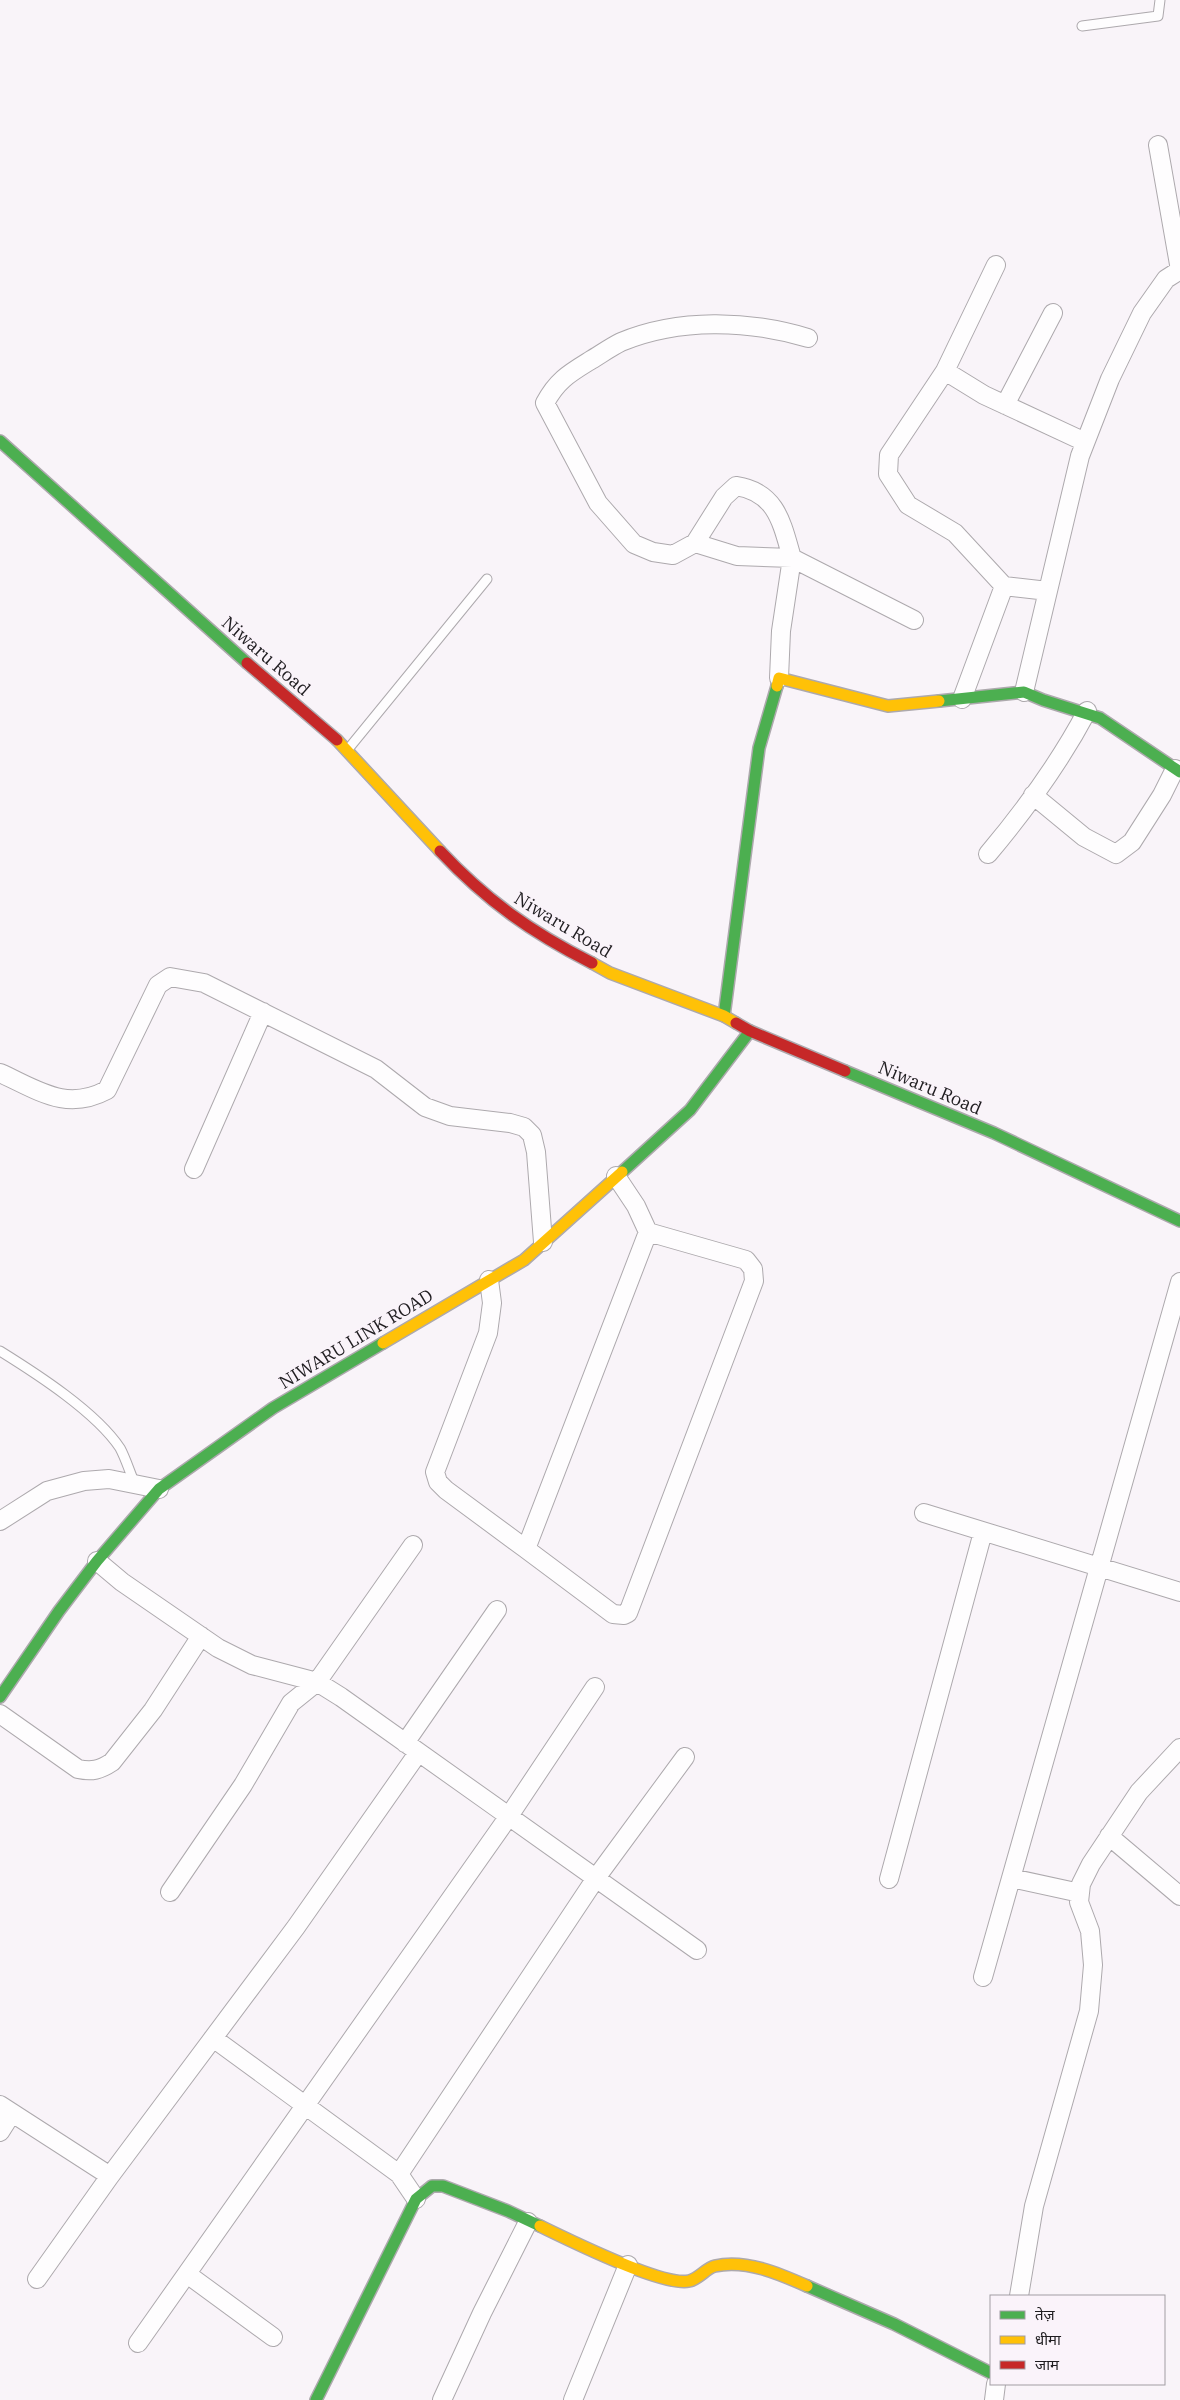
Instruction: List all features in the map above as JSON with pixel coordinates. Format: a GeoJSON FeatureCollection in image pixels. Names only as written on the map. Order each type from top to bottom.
{"type":"FeatureCollection","features":[{"type":"Feature","properties":{"kind":"street"},"geometry":{"type":"LineString","coordinates":[[1024,692],[1080,456],[1085,442],[1110,379],[1142,314],[1166,279],[1180,270],[1158,145]]}},
{"type":"Feature","properties":{"kind":"street"},"geometry":{"type":"LineString","coordinates":[[996,265],[945,371],[888,455],[888,474],[908,505],[955,533],[1004,586],[1048,591]]}},
{"type":"Feature","properties":{"kind":"street"},"geometry":{"type":"LineString","coordinates":[[1005,405],[1053,313]]}},
{"type":"Feature","properties":{"kind":"street"},"geometry":{"type":"LineString","coordinates":[[724,1016],[758,748],[779,678],[781,631],[792,558],[779,515],[767,499],[749,488],[736,486],[724,497],[695,543],[673,554],[653,552],[634,544],[598,503],[545,403],[552,390],[562,378],[620,343],[659,330],[698,325],[746,326],[779,330],[808,338]]}},
{"type":"Feature","properties":{"kind":"street"},"geometry":{"type":"LineString","coordinates":[[945,371],[1005,405],[1085,442]]}},
{"type":"Feature","properties":{"kind":"street","name":"Niwaru Road"},"geometry":{"type":"LineString","coordinates":[[0,441],[199,621],[348,750],[456,868],[509,915],[549,940],[610,973],[724,1016],[750,1031],[994,1134],[1180,1222]]}},
{"type":"Feature","properties":{"kind":"street"},"geometry":{"type":"LineString","coordinates":[[695,543],[738,556],[792,558],[914,620]]}},
{"type":"Feature","properties":{"kind":"street"},"geometry":{"type":"LineString","coordinates":[[962,699],[1004,586]]}},
{"type":"Feature","properties":{"kind":"street"},"geometry":{"type":"LineString","coordinates":[[779,678],[888,706],[1024,692],[1038,700],[1087,711],[1177,770],[1132,842],[1116,854],[1084,837],[1033,795]]}},
{"type":"Feature","properties":{"kind":"street"},"geometry":{"type":"LineString","coordinates":[[988,854],[1068,747],[1087,711]]}},
{"type":"Feature","properties":{"kind":"street"},"geometry":{"type":"LineString","coordinates":[[0,1073],[60,1099],[79,1101],[93,1097],[107,1090],[158,985],[170,977],[204,983],[376,1069],[425,1107],[450,1116],[510,1123],[524,1127],[532,1135],[536,1152],[543,1242]]}},
{"type":"Feature","properties":{"kind":"street"},"geometry":{"type":"LineString","coordinates":[[194,1169],[263,1012]]}},
{"type":"Feature","properties":{"kind":"street","name":"NIWARU LINK ROAD"},"geometry":{"type":"LineString","coordinates":[[0,1697],[59,1611],[97,1561],[159,1489],[274,1408],[524,1260],[690,1110],[750,1031]]}},
{"type":"Feature","properties":{"kind":"street"},"geometry":{"type":"LineString","coordinates":[[526,1549],[648,1232],[636,1206],[616,1176]]}},
{"type":"Feature","properties":{"kind":"street"},"geometry":{"type":"LineString","coordinates":[[489,1280],[492,1303],[488,1333],[435,1472],[438,1482],[446,1490],[613,1614],[624,1615],[628,1613],[754,1281],[753,1269],[746,1260],[648,1232]]}},
{"type":"Feature","properties":{"kind":"street"},"geometry":{"type":"LineString","coordinates":[[983,1977],[1180,1282]]}},
{"type":"Feature","properties":{"kind":"street"},"geometry":{"type":"LineString","coordinates":[[0,1522],[47,1490],[84,1481],[109,1479],[159,1489]]}},
{"type":"Feature","properties":{"kind":"street"},"geometry":{"type":"LineString","coordinates":[[924,1513],[1180,1592]]}},
{"type":"Feature","properties":{"kind":"street"},"geometry":{"type":"LineString","coordinates":[[889,1879],[983,1532]]}},
{"type":"Feature","properties":{"kind":"street"},"geometry":{"type":"LineString","coordinates":[[170,1892],[243,1786],[291,1703],[317,1682],[413,1545]]}},
{"type":"Feature","properties":{"kind":"street"},"geometry":{"type":"LineString","coordinates":[[97,1561],[122,1582],[218,1648],[252,1664],[317,1682],[697,1950]]}},
{"type":"Feature","properties":{"kind":"street"},"geometry":{"type":"LineString","coordinates":[[38,2279],[110,2176],[296,1927],[412,1748],[497,1610]]}},
{"type":"Feature","properties":{"kind":"street"},"geometry":{"type":"LineString","coordinates":[[0,1714],[78,1769],[92,1772],[104,1768],[112,1762],[153,1710],[201,1636]]}},
{"type":"Feature","properties":{"kind":"street"},"geometry":{"type":"LineString","coordinates":[[138,2343],[509,1816],[595,1687]]}},
{"type":"Feature","properties":{"kind":"street"},"geometry":{"type":"LineString","coordinates":[[1020,2295],[1034,2206],[1090,2011],[1093,1965],[1090,1931],[1079,1902],[1081,1884],[1091,1864],[1139,1792],[1180,1748]]}},
{"type":"Feature","properties":{"kind":"street"},"geometry":{"type":"LineString","coordinates":[[399,2174],[596,1878],[685,1757]]}},
{"type":"Feature","properties":{"kind":"street"},"geometry":{"type":"LineString","coordinates":[[1109,1836],[1180,1896]]}},
{"type":"Feature","properties":{"kind":"street"},"geometry":{"type":"LineString","coordinates":[[1011,1878],[1080,1893]]}},
{"type":"Feature","properties":{"kind":"street"},"geometry":{"type":"LineString","coordinates":[[213,2038],[399,2174],[416,2199]]}},
{"type":"Feature","properties":{"kind":"street"},"geometry":{"type":"LineString","coordinates":[[0,2132],[6,2109],[110,2176]]}},
{"type":"Feature","properties":{"kind":"street"},"geometry":{"type":"LineString","coordinates":[[316,2400],[416,2199],[432,2186],[443,2186],[508,2211],[593,2252],[662,2278],[689,2281],[714,2266],[728,2265],[745,2265],[784,2276],[894,2324],[990,2372]]}},
{"type":"Feature","properties":{"kind":"street"},"geometry":{"type":"LineString","coordinates":[[442,2400],[482,2312],[528,2222]]}},
{"type":"Feature","properties":{"kind":"street"},"geometry":{"type":"LineString","coordinates":[[573,2400],[628,2265]]}},
{"type":"Feature","properties":{"kind":"street"},"geometry":{"type":"LineString","coordinates":[[187,2274],[273,2338]]}},
{"type":"Feature","properties":{"kind":"street"},"geometry":{"type":"LineString","coordinates":[[994,2400],[996,2385]]}},
{"type":"Feature","properties":{"kind":"lane"},"geometry":{"type":"LineString","coordinates":[[1082,26],[1158,16],[1160,0]]}},
{"type":"Feature","properties":{"kind":"lane"},"geometry":{"type":"LineString","coordinates":[[348,750],[487,579]]}},
{"type":"Feature","properties":{"kind":"lane"},"geometry":{"type":"LineString","coordinates":[[0,1351],[84,1411],[107,1432],[120,1449],[135,1484]]}},
{"type":"Feature","properties":{"kind":"traffic: fast"},"geometry":{"type":"LineString","coordinates":[[0,441],[247,663]]}},
{"type":"Feature","properties":{"kind":"traffic: fast"},"geometry":{"type":"LineString","coordinates":[[724,1016],[759,748],[777,686]]}},
{"type":"Feature","properties":{"kind":"traffic: fast"},"geometry":{"type":"LineString","coordinates":[[939,701],[1024,692],[1100,718],[1180,772]]}},
{"type":"Feature","properties":{"kind":"traffic: fast"},"geometry":{"type":"LineString","coordinates":[[622,1172],[690,1110],[750,1031]]}},
{"type":"Feature","properties":{"kind":"traffic: fast"},"geometry":{"type":"LineString","coordinates":[[845,1071],[994,1133],[1180,1221]]}},
{"type":"Feature","properties":{"kind":"traffic: fast"},"geometry":{"type":"LineString","coordinates":[[0,1697],[59,1611],[97,1561],[159,1489],[273,1408],[383,1343]]}},
{"type":"Feature","properties":{"kind":"traffic: fast"},"geometry":{"type":"LineString","coordinates":[[316,2400],[416,2199],[432,2186],[443,2186],[508,2211],[540,2226]]}},
{"type":"Feature","properties":{"kind":"traffic: fast"},"geometry":{"type":"LineString","coordinates":[[807,2286],[894,2324],[990,2372]]}},
{"type":"Feature","properties":{"kind":"traffic: slow"},"geometry":{"type":"LineString","coordinates":[[777,686],[779,678],[888,706],[939,701]]}},
{"type":"Feature","properties":{"kind":"traffic: slow"},"geometry":{"type":"LineString","coordinates":[[337,740],[440,851]]}},
{"type":"Feature","properties":{"kind":"traffic: slow"},"geometry":{"type":"LineString","coordinates":[[592,963],[610,973],[724,1016],[736,1023]]}},
{"type":"Feature","properties":{"kind":"traffic: slow"},"geometry":{"type":"LineString","coordinates":[[383,1343],[524,1260],[622,1172]]}},
{"type":"Feature","properties":{"kind":"traffic: slow"},"geometry":{"type":"LineString","coordinates":[[540,2226],[615,2261],[676,2281],[693,2280],[715,2266],[739,2264],[762,2269],[807,2286]]}},
{"type":"Feature","properties":{"kind":"traffic: jam"},"geometry":{"type":"LineString","coordinates":[[247,663],[337,740]]}},
{"type":"Feature","properties":{"kind":"traffic: jam"},"geometry":{"type":"LineString","coordinates":[[440,851],[475,885],[511,914],[529,927],[592,963]]}},
{"type":"Feature","properties":{"kind":"traffic: jam"},"geometry":{"type":"LineString","coordinates":[[736,1023],[750,1031],[845,1071]]}}]}
